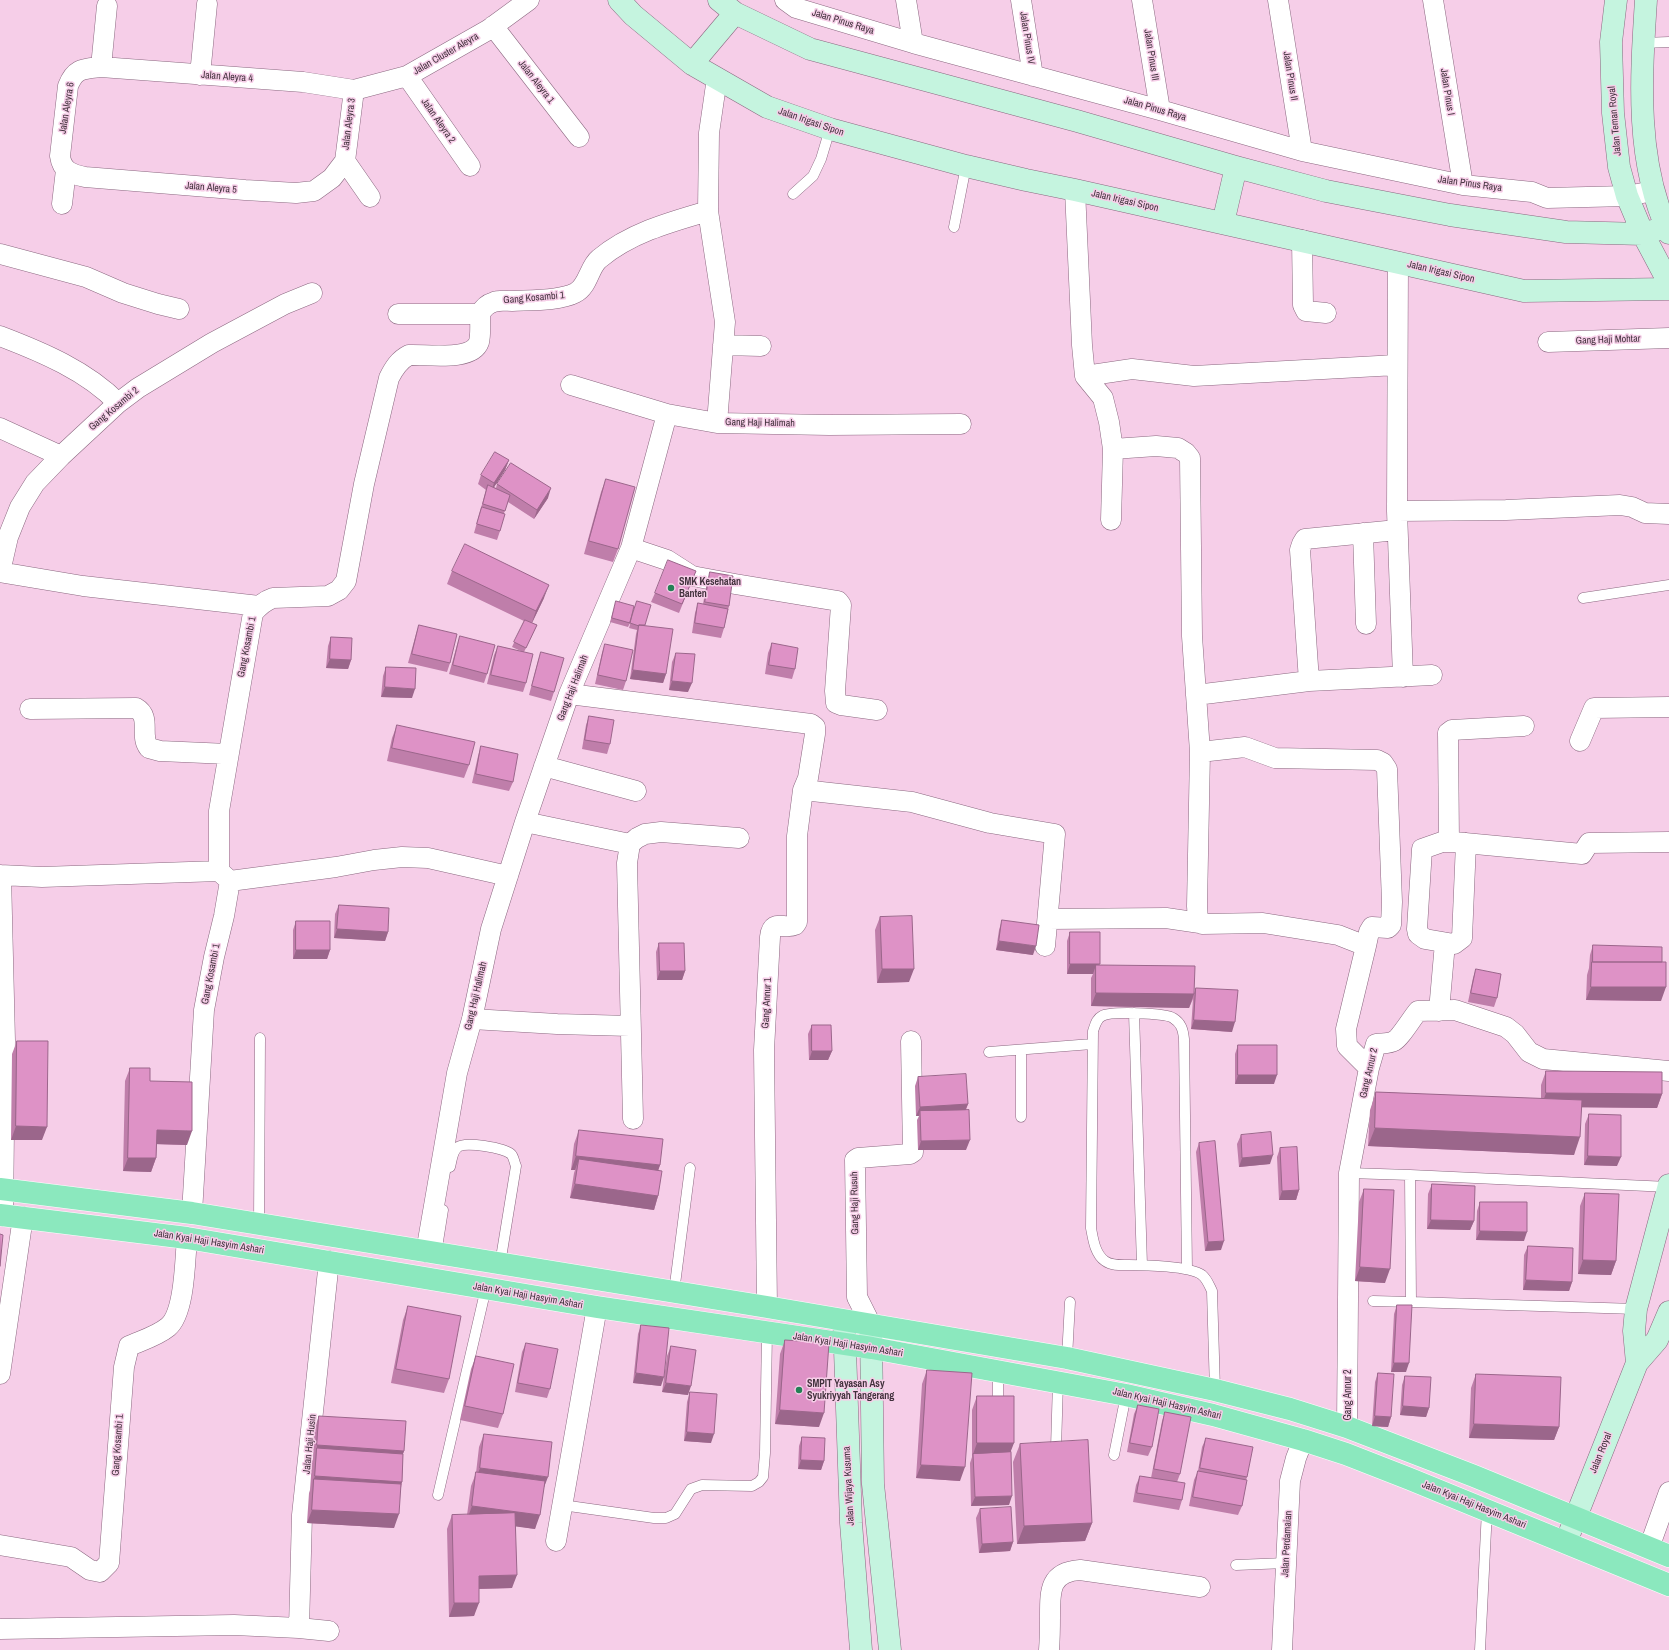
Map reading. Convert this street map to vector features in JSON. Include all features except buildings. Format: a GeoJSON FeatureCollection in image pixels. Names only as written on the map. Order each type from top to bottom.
{"type":"FeatureCollection","features":[{"type":"Feature","properties":{"kind":"main road"},"geometry":{"type":"LineString","coordinates":[[2,1189],[192,1213],[767,1307],[1067,1358],[1215,1390],[1290,1409],[1347,1427],[1576,1517],[1669,1556]]}},
{"type":"Feature","properties":{"kind":"main road","name":"Jalan Kyai Haji Hasyim Ashari"},"geometry":{"type":"LineString","coordinates":[[9,1216],[187,1238],[597,1307],[872,1348],[1126,1394],[1213,1414],[1346,1454],[1669,1585]]}},
{"type":"Feature","properties":{"kind":"street","name":"Jalan Cluster Aleyra"},"geometry":{"type":"LineString","coordinates":[[354,90],[407,76],[493,26],[529,0]]}},
{"type":"Feature","properties":{"kind":"street","name":"Jalan Irigasi Sipon"},"geometry":{"type":"LineString","coordinates":[[619,0],[633,15],[696,59],[717,78],[767,107],[830,129],[966,166],[1075,190],[1224,216],[1302,240],[1524,291],[1669,289]]}},
{"type":"Feature","properties":{"kind":"street","name":"Jalan Pinus Raya"},"geometry":{"type":"LineString","coordinates":[[785,0],[796,8],[913,43],[1160,110],[1302,151],[1463,185],[1540,195],[1625,189],[1652,184]]}},
{"type":"Feature","properties":{"kind":"street"},"geometry":{"type":"LineString","coordinates":[[906,0],[913,43]]}},
{"type":"Feature","properties":{"kind":"street","name":"Jalan Pinus IV"},"geometry":{"type":"LineString","coordinates":[[1021,0],[1033,76]]}},
{"type":"Feature","properties":{"kind":"street","name":"Jalan Pinus III"},"geometry":{"type":"LineString","coordinates":[[1142,0],[1160,110]]}},
{"type":"Feature","properties":{"kind":"street","name":"Jalan Pinus II"},"geometry":{"type":"LineString","coordinates":[[1278,0],[1302,151]]}},
{"type":"Feature","properties":{"kind":"street","name":"Jalan Pinus I"},"geometry":{"type":"LineString","coordinates":[[1433,0],[1463,185]]}},
{"type":"Feature","properties":{"kind":"street","name":"Jalan Teman Royal"},"geometry":{"type":"LineString","coordinates":[[1616,0],[1611,42],[1613,113],[1619,167],[1625,189],[1644,236],[1669,283]]}},
{"type":"Feature","properties":{"kind":"street"},"geometry":{"type":"LineString","coordinates":[[696,59],[727,11],[810,49],[1069,119],[1234,175],[1450,215],[1566,232],[1644,236],[1668,230],[1652,184],[1643,111],[1643,43],[1646,0]]}},
{"type":"Feature","properties":{"kind":"street"},"geometry":{"type":"LineString","coordinates":[[200,75],[207,4]]}},
{"type":"Feature","properties":{"kind":"street"},"geometry":{"type":"LineString","coordinates":[[101,67],[107,6]]}},
{"type":"Feature","properties":{"kind":"street","name":"Jalan Aleyra 1"},"geometry":{"type":"LineString","coordinates":[[493,26],[579,138]]}},
{"type":"Feature","properties":{"kind":"street","name":"Jalan Aleyra 4"},"geometry":{"type":"LineString","coordinates":[[101,67],[303,82],[354,90]]}},
{"type":"Feature","properties":{"kind":"street","name":"Jalan Aleyra 6"},"geometry":{"type":"LineString","coordinates":[[66,170],[61,164],[60,156],[68,86],[71,78],[76,73],[83,69],[101,67]]}},
{"type":"Feature","properties":{"kind":"street","name":"Jalan Aleyra 2"},"geometry":{"type":"LineString","coordinates":[[407,76],[470,166]]}},
{"type":"Feature","properties":{"kind":"street"},"geometry":{"type":"LineString","coordinates":[[717,78],[709,133],[708,211],[725,322],[717,423]]}},
{"type":"Feature","properties":{"kind":"street","name":"Jalan Aleyra 3"},"geometry":{"type":"LineString","coordinates":[[354,90],[345,161],[370,197]]}},
{"type":"Feature","properties":{"kind":"street","name":"Jalan Aleyra 5"},"geometry":{"type":"LineString","coordinates":[[66,170],[74,175],[85,177],[296,193],[314,191],[332,178],[345,161]]}},
{"type":"Feature","properties":{"kind":"street"},"geometry":{"type":"LineString","coordinates":[[62,204],[66,170]]}},
{"type":"Feature","properties":{"kind":"street"},"geometry":{"type":"LineString","coordinates":[[1224,216],[1234,175]]}},
{"type":"Feature","properties":{"kind":"street"},"geometry":{"type":"LineString","coordinates":[[1075,190],[1082,345],[1085,376],[1103,398],[1109,422],[1112,449],[1111,520]]}},
{"type":"Feature","properties":{"kind":"street","name":"Gang Kosambi 1"},"geometry":{"type":"LineString","coordinates":[[192,1213],[204,1010],[214,956],[224,916],[224,876],[219,811],[250,622],[253,613],[259,606],[273,598],[328,596],[339,590],[346,581],[364,484],[389,378],[396,365],[402,359],[409,355],[459,355],[471,351],[479,342],[480,314],[488,304],[495,302],[543,299],[577,293],[598,259],[629,239],[663,224],[708,211]]}},
{"type":"Feature","properties":{"kind":"street"},"geometry":{"type":"LineString","coordinates":[[1302,240],[1303,306],[1306,312],[1326,313]]}},
{"type":"Feature","properties":{"kind":"street"},"geometry":{"type":"LineString","coordinates":[[0,254],[86,277],[123,293],[179,309]]}},
{"type":"Feature","properties":{"kind":"street"},"geometry":{"type":"LineString","coordinates":[[1398,262],[1397,521],[1403,677]]}},
{"type":"Feature","properties":{"kind":"street","name":"Gang Kosambi 2"},"geometry":{"type":"LineString","coordinates":[[0,572],[8,537],[20,507],[35,483],[61,456],[118,403],[138,388],[212,344],[285,304],[312,293]]}},
{"type":"Feature","properties":{"kind":"street"},"geometry":{"type":"LineString","coordinates":[[398,314],[480,314]]}},
{"type":"Feature","properties":{"kind":"street"},"geometry":{"type":"LineString","coordinates":[[0,336],[59,362],[106,391],[118,403]]}},
{"type":"Feature","properties":{"kind":"street","name":"Gang Haji Mohtar"},"geometry":{"type":"LineString","coordinates":[[1548,342],[1669,338]]}},
{"type":"Feature","properties":{"kind":"street"},"geometry":{"type":"LineString","coordinates":[[723,345],[761,346]]}},
{"type":"Feature","properties":{"kind":"street"},"geometry":{"type":"LineString","coordinates":[[1085,376],[1132,369],[1194,376],[1397,365]]}},
{"type":"Feature","properties":{"kind":"street"},"geometry":{"type":"LineString","coordinates":[[571,385],[666,414]]}},
{"type":"Feature","properties":{"kind":"street","name":"Gang Haji Halimah"},"geometry":{"type":"LineString","coordinates":[[431,1253],[456,1073],[472,1019],[491,929],[525,822],[570,694],[631,548],[666,414],[717,423],[829,425],[961,424]]}},
{"type":"Feature","properties":{"kind":"street"},"geometry":{"type":"LineString","coordinates":[[0,428],[61,456]]}},
{"type":"Feature","properties":{"kind":"street"},"geometry":{"type":"LineString","coordinates":[[1112,449],[1156,446],[1178,448],[1186,452],[1190,458],[1192,636],[1200,752],[1197,906],[1197,918],[1200,923]]}},
{"type":"Feature","properties":{"kind":"street"},"geometry":{"type":"LineString","coordinates":[[1309,681],[1300,550],[1305,539],[1363,533],[1397,521],[1506,510],[1620,505],[1632,507],[1645,513],[1669,514]]}},
{"type":"Feature","properties":{"kind":"street"},"geometry":{"type":"LineString","coordinates":[[1363,533],[1366,624]]}},
{"type":"Feature","properties":{"kind":"street"},"geometry":{"type":"LineString","coordinates":[[631,548],[667,560],[692,576],[838,601],[841,605],[835,691],[836,703],[877,710]]}},
{"type":"Feature","properties":{"kind":"street"},"geometry":{"type":"LineString","coordinates":[[0,572],[82,586],[259,606]]}},
{"type":"Feature","properties":{"kind":"street"},"geometry":{"type":"LineString","coordinates":[[1196,695],[1309,681],[1432,675]]}},
{"type":"Feature","properties":{"kind":"street","name":"Gang Annur 1"},"geometry":{"type":"LineString","coordinates":[[570,694],[812,724],[815,727],[808,778],[803,790],[797,836],[797,922],[792,927],[778,925],[774,927],[771,930],[770,937],[764,1050],[767,1307]]}},
{"type":"Feature","properties":{"kind":"street"},"geometry":{"type":"LineString","coordinates":[[1580,741],[1594,708],[1669,707]]}},
{"type":"Feature","properties":{"kind":"street"},"geometry":{"type":"LineString","coordinates":[[30,709],[136,708],[141,711],[145,719],[145,742],[149,748],[160,751],[228,754]]}},
{"type":"Feature","properties":{"kind":"street"},"geometry":{"type":"LineString","coordinates":[[1524,726],[1452,730],[1448,733],[1458,843],[1463,934],[1459,942],[1454,944],[1425,939],[1418,934],[1417,929],[1422,849],[1442,842],[1458,843],[1582,854],[1589,843],[1669,842]]}},
{"type":"Feature","properties":{"kind":"street"},"geometry":{"type":"LineString","coordinates":[[1200,752],[1245,747],[1275,758],[1377,760],[1383,763],[1387,769],[1392,902],[1391,925],[1388,928],[1372,927],[1369,932],[1346,1029],[1347,1046],[1368,1068]]}},
{"type":"Feature","properties":{"kind":"street"},"geometry":{"type":"LineString","coordinates":[[544,766],[636,791]]}},
{"type":"Feature","properties":{"kind":"street"},"geometry":{"type":"LineString","coordinates":[[803,790],[912,802],[990,823],[1053,834],[1055,839],[1045,946]]}},
{"type":"Feature","properties":{"kind":"street"},"geometry":{"type":"LineString","coordinates":[[525,822],[630,844]]}},
{"type":"Feature","properties":{"kind":"street"},"geometry":{"type":"LineString","coordinates":[[633,1119],[627,863],[630,844],[645,834],[660,832],[740,838]]}},
{"type":"Feature","properties":{"kind":"street"},"geometry":{"type":"LineString","coordinates":[[0,1374],[9,1216],[2,1189],[5,1042],[1,875],[42,877],[224,876],[336,867],[374,860],[402,857],[428,858],[508,876]]}},
{"type":"Feature","properties":{"kind":"street"},"geometry":{"type":"LineString","coordinates":[[1048,919],[1166,918],[1200,923],[1263,923],[1338,935],[1366,946]]}},
{"type":"Feature","properties":{"kind":"street"},"geometry":{"type":"LineString","coordinates":[[1439,1011],[1445,943]]}},
{"type":"Feature","properties":{"kind":"street","name":"Gang Annur 2"},"geometry":{"type":"LineString","coordinates":[[1347,1427],[1349,1173],[1368,1068],[1376,1044],[1390,1042],[1399,1038],[1410,1020],[1418,1011],[1456,1010],[1506,1027],[1515,1034],[1529,1052],[1543,1059],[1669,1071]]}},
{"type":"Feature","properties":{"kind":"street"},"geometry":{"type":"LineString","coordinates":[[472,1019],[557,1024],[630,1026]]}},
{"type":"Feature","properties":{"kind":"street","name":"Gang Haji Rusuh"},"geometry":{"type":"LineString","coordinates":[[871,1325],[857,1297],[855,1160],[858,1158],[910,1154],[913,1152],[911,1042]]}},
{"type":"Feature","properties":{"kind":"street","name":"Jalan Royal"},"geometry":{"type":"LineString","coordinates":[[1637,1363],[1634,1330],[1636,1309],[1669,1186]]}},
{"type":"Feature","properties":{"kind":"street","name":"Gang Kosambi 1"},"geometry":{"type":"LineString","coordinates":[[0,1545],[71,1556],[90,1570],[100,1572],[109,1563],[124,1367],[130,1346],[157,1334],[170,1326],[176,1318],[182,1298],[187,1238]]}},
{"type":"Feature","properties":{"kind":"street","name":"Jalan Haji Husin"},"geometry":{"type":"LineString","coordinates":[[299,1628],[302,1515],[329,1261]]}},
{"type":"Feature","properties":{"kind":"street","name":"Gang Haji Rusuh"},"geometry":{"type":"LineString","coordinates":[[844,1321],[857,1297]]}},
{"type":"Feature","properties":{"kind":"street"},"geometry":{"type":"LineString","coordinates":[[556,1541],[597,1307]]}},
{"type":"Feature","properties":{"kind":"street","name":"Jalan Royal"},"geometry":{"type":"LineString","coordinates":[[1566,1542],[1637,1363],[1657,1340],[1669,1312]]}},
{"type":"Feature","properties":{"kind":"street","name":"Jalan Wijaya Kusuma"},"geometry":{"type":"LineString","coordinates":[[844,1321],[851,1523],[861,1650]]}},
{"type":"Feature","properties":{"kind":"street"},"geometry":{"type":"LineString","coordinates":[[871,1325],[873,1484],[890,1650]]}},
{"type":"Feature","properties":{"kind":"street","name":"Jalan Perdamaian"},"geometry":{"type":"LineString","coordinates":[[1282,1650],[1290,1481],[1296,1458],[1303,1440]]}},
{"type":"Feature","properties":{"kind":"street"},"geometry":{"type":"LineString","coordinates":[[1649,1548],[1669,1492]]}},
{"type":"Feature","properties":{"kind":"street"},"geometry":{"type":"LineString","coordinates":[[851,1523],[876,1518]]}},
{"type":"Feature","properties":{"kind":"street"},"geometry":{"type":"LineString","coordinates":[[1049,1650],[1050,1592],[1053,1583],[1058,1577],[1069,1571],[1080,1570],[1200,1587]]}},
{"type":"Feature","properties":{"kind":"street"},"geometry":{"type":"LineString","coordinates":[[0,1630],[234,1625],[329,1631]]}},
{"type":"Feature","properties":{"kind":"lane"},"geometry":{"type":"LineString","coordinates":[[1643,43],[1669,42]]}},
{"type":"Feature","properties":{"kind":"lane"},"geometry":{"type":"LineString","coordinates":[[793,194],[813,176],[821,159],[830,129]]}},
{"type":"Feature","properties":{"kind":"lane"},"geometry":{"type":"LineString","coordinates":[[954,227],[966,166]]}},
{"type":"Feature","properties":{"kind":"lane"},"geometry":{"type":"LineString","coordinates":[[1583,598],[1669,585]]}},
{"type":"Feature","properties":{"kind":"lane"},"geometry":{"type":"LineString","coordinates":[[1187,1269],[1184,1039],[1182,1027],[1171,1016],[1134,1013],[1112,1013],[1103,1015],[1098,1019],[1093,1031],[1092,1044],[1092,1233],[1098,1253],[1105,1261],[1113,1265],[1142,1265],[1187,1269],[1202,1275],[1208,1281],[1212,1291],[1215,1390]]}},
{"type":"Feature","properties":{"kind":"lane"},"geometry":{"type":"LineString","coordinates":[[1134,1013],[1142,1265]]}},
{"type":"Feature","properties":{"kind":"lane"},"geometry":{"type":"LineString","coordinates":[[259,1224],[260,1038]]}},
{"type":"Feature","properties":{"kind":"lane"},"geometry":{"type":"LineString","coordinates":[[989,1052],[1021,1051],[1092,1044]]}},
{"type":"Feature","properties":{"kind":"lane"},"geometry":{"type":"LineString","coordinates":[[1021,1051],[1022,1117]]}},
{"type":"Feature","properties":{"kind":"lane"},"geometry":{"type":"LineString","coordinates":[[431,1253],[452,1155],[457,1147],[465,1144],[481,1146],[504,1150],[512,1155],[516,1166],[500,1264]]}},
{"type":"Feature","properties":{"kind":"lane"},"geometry":{"type":"LineString","coordinates":[[674,1292],[690,1168]]}},
{"type":"Feature","properties":{"kind":"lane"},"geometry":{"type":"LineString","coordinates":[[1349,1173],[1669,1186]]}},
{"type":"Feature","properties":{"kind":"lane"},"geometry":{"type":"LineString","coordinates":[[1410,1175],[1411,1302]]}},
{"type":"Feature","properties":{"kind":"lane"},"geometry":{"type":"LineString","coordinates":[[438,1495],[486,1288]]}},
{"type":"Feature","properties":{"kind":"lane"},"geometry":{"type":"LineString","coordinates":[[1373,1301],[1636,1309]]}},
{"type":"Feature","properties":{"kind":"lane"},"geometry":{"type":"LineString","coordinates":[[1067,1358],[1070,1302]]}},
{"type":"Feature","properties":{"kind":"lane"},"geometry":{"type":"LineString","coordinates":[[562,1504],[654,1518],[666,1518],[675,1514],[691,1489],[702,1485],[752,1486],[758,1482],[763,1477],[765,1453],[767,1332]]}},
{"type":"Feature","properties":{"kind":"lane"},"geometry":{"type":"LineString","coordinates":[[998,1371],[998,1405]]}},
{"type":"Feature","properties":{"kind":"lane"},"geometry":{"type":"LineString","coordinates":[[1056,1448],[1058,1382]]}},
{"type":"Feature","properties":{"kind":"lane"},"geometry":{"type":"LineString","coordinates":[[1114,1455],[1126,1394]]}},
{"type":"Feature","properties":{"kind":"lane"},"geometry":{"type":"LineString","coordinates":[[1480,1650],[1487,1510]]}},
{"type":"Feature","properties":{"kind":"lane"},"geometry":{"type":"LineString","coordinates":[[1236,1565],[1286,1562]]}},
{"type":"Feature","properties":{"kind":"place","name":"SMK Kesehatan Banten"},"geometry":{"type":"Point","coordinates":[671,588]}},
{"type":"Feature","properties":{"kind":"place","name":"SMPIT Yayasan Asy Syukriyyah Tangerang"},"geometry":{"type":"Point","coordinates":[799,1390]}}]}
